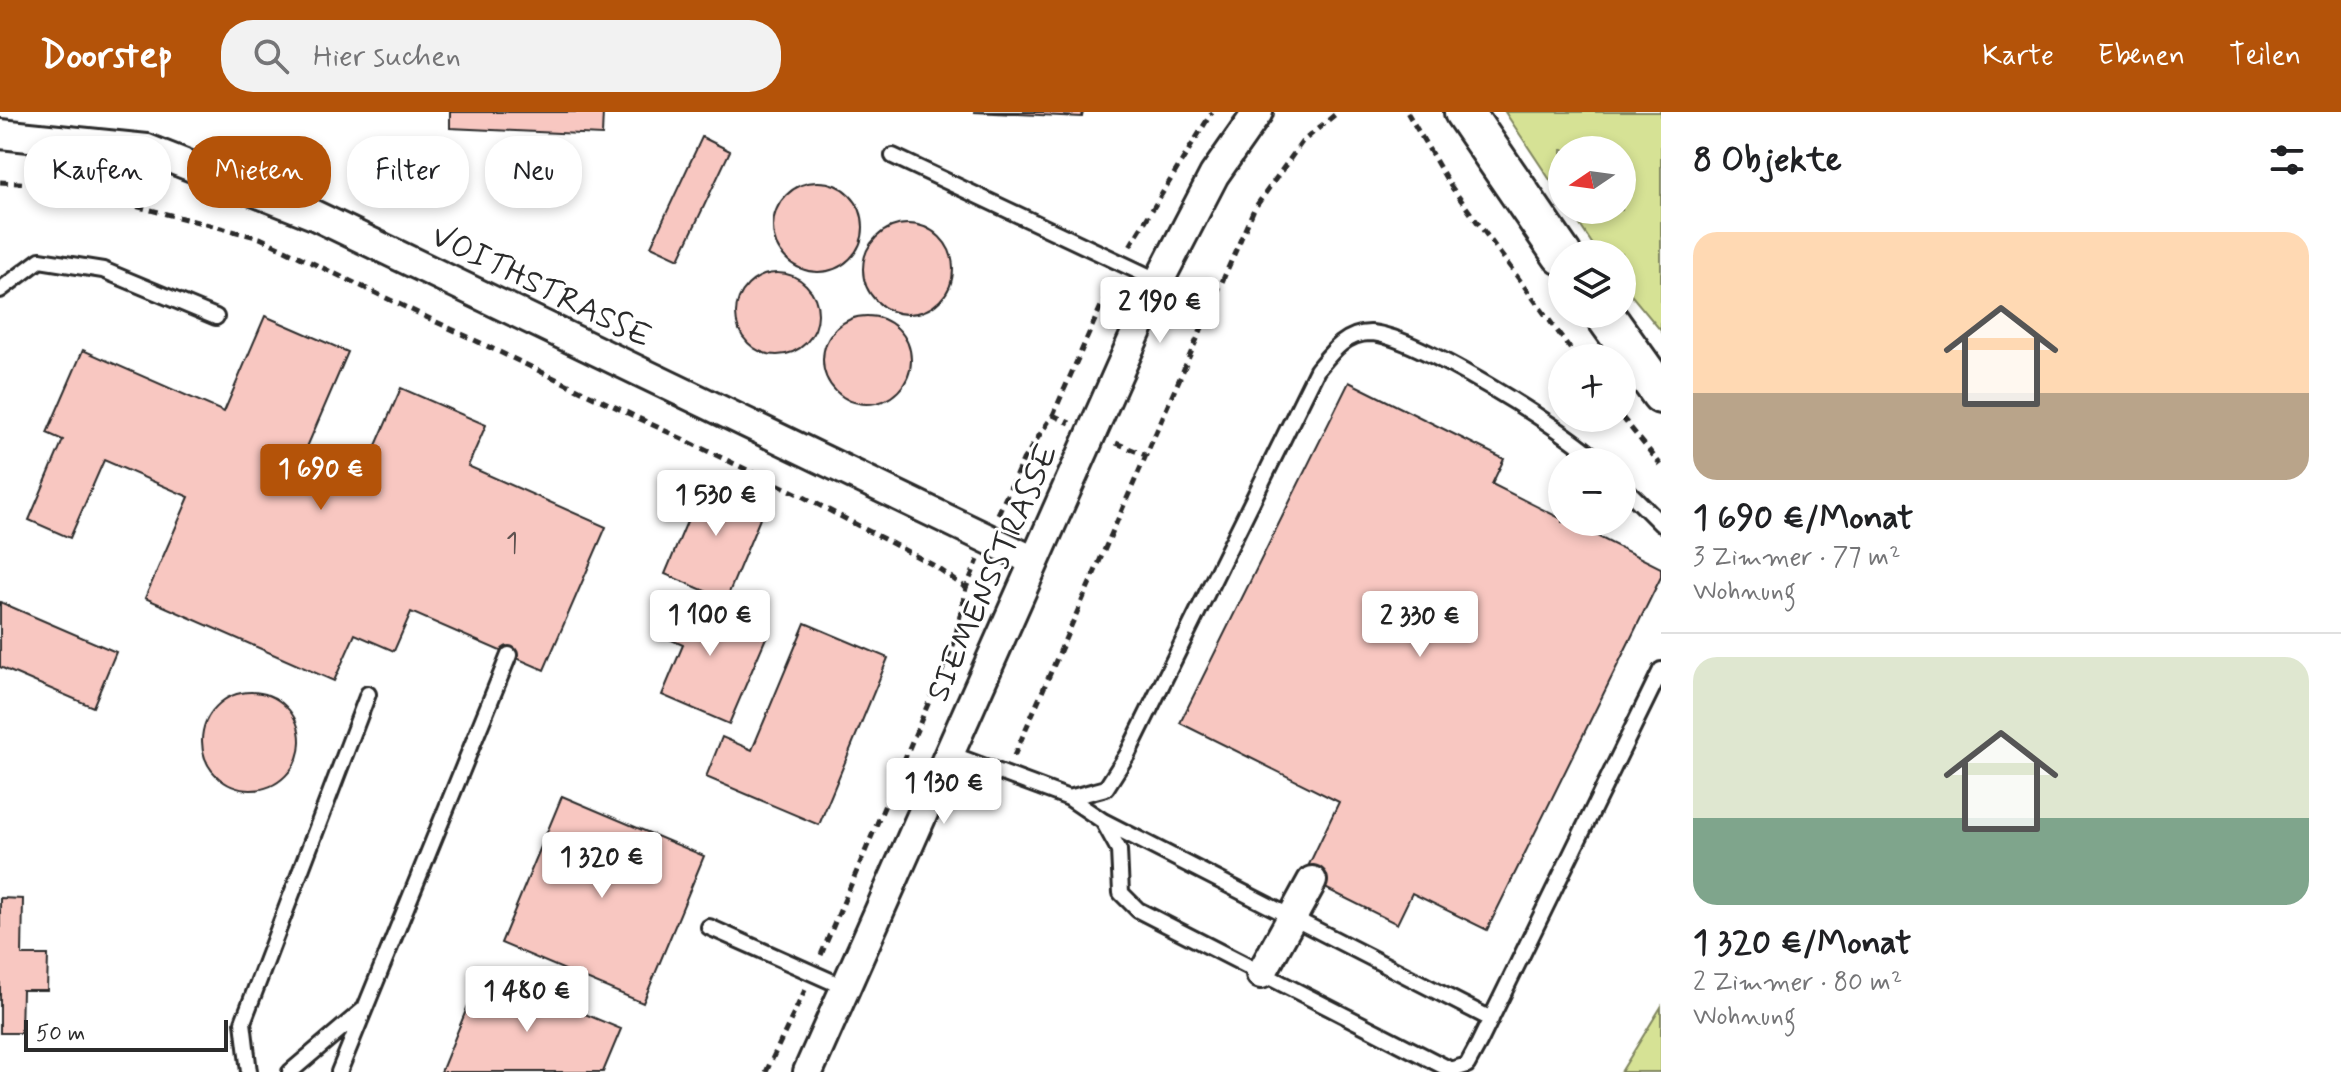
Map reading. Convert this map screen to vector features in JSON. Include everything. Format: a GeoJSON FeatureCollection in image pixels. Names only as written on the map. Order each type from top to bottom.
{"type":"FeatureCollection","features":[{"type":"Feature","properties":{"kind":"street","name":"SIEMENSSTRASSE"},"geometry":{"type":"LineString","coordinates":[[808,1072],[1159,281],[1214,175],[1258,112]]}},
{"type":"Feature","properties":{"kind":"street"},"geometry":{"type":"LineString","coordinates":[[1464,112],[1552,240]]}},
{"type":"Feature","properties":{"kind":"street","name":"VOITHSTRASSE"},"geometry":{"type":"LineString","coordinates":[[0,134],[147,149],[314,215],[1034,561]]}},
{"type":"Feature","properties":{"kind":"street"},"geometry":{"type":"LineString","coordinates":[[1614,328],[1661,394]]}},
{"type":"Feature","properties":{"kind":"street"},"geometry":{"type":"LineString","coordinates":[[1261,974],[1312,881]]}},
{"type":"Feature","properties":{"kind":"lane"},"geometry":{"type":"LineString","coordinates":[[893,156],[1159,281]]}},
{"type":"Feature","properties":{"kind":"lane"},"geometry":{"type":"LineString","coordinates":[[0,290],[40,260],[103,270],[216,317]]}},
{"type":"Feature","properties":{"kind":"lane"},"geometry":{"type":"LineString","coordinates":[[1069,798],[1106,788],[1127,755],[1317,370],[1342,340],[1370,333],[1408,345],[1492,388],[1585,448]]}},
{"type":"Feature","properties":{"kind":"lane"},"geometry":{"type":"LineString","coordinates":[[1636,499],[1661,524]]}},
{"type":"Feature","properties":{"kind":"lane"},"geometry":{"type":"LineString","coordinates":[[339,1072],[509,655]]}},
{"type":"Feature","properties":{"kind":"lane"},"geometry":{"type":"LineString","coordinates":[[1103,821],[1119,850],[1121,893],[1138,910],[1451,1070],[1467,1065],[1661,670]]}},
{"type":"Feature","properties":{"kind":"lane"},"geometry":{"type":"LineString","coordinates":[[249,1072],[243,1022],[368,694]]}},
{"type":"Feature","properties":{"kind":"lane"},"geometry":{"type":"LineString","coordinates":[[948,753],[1069,798],[1103,821],[1491,1019]]}},
{"type":"Feature","properties":{"kind":"lane"},"geometry":{"type":"LineString","coordinates":[[709,927],[844,987]]}},
{"type":"Feature","properties":{"kind":"lane"},"geometry":{"type":"LineString","coordinates":[[290,1072],[365,1009]]}},
{"type":"Feature","properties":{"kind":"path"},"geometry":{"type":"LineString","coordinates":[[766,1072],[813,973],[954,643],[966,588],[1023,460],[1053,415],[1120,263],[1212,112]]}},
{"type":"Feature","properties":{"kind":"path"},"geometry":{"type":"LineString","coordinates":[[1006,774],[1254,209],[1302,142],[1338,112]]}},
{"type":"Feature","properties":{"kind":"path"},"geometry":{"type":"LineString","coordinates":[[1407,112],[1450,185],[1567,344]]}},
{"type":"Feature","properties":{"kind":"path"},"geometry":{"type":"LineString","coordinates":[[0,182],[53,185],[260,238],[798,494],[935,566],[966,588]]}},
{"type":"Feature","properties":{"kind":"path"},"geometry":{"type":"LineString","coordinates":[[1634,432],[1661,465]]}},
{"type":"Feature","properties":{"kind":"green space"},"geometry":{"type":"Polygon","coordinates":[[[1505,112],[1661,112],[1661,331],[1636,301],[1636,240],[1590,240],[1579,224],[1636,224],[1636,136],[1548,136],[1548,177],[1505,112]]]}},
{"type":"Feature","properties":{"kind":"green space"},"geometry":{"type":"Polygon","coordinates":[[[1661,1007],[1661,1072],[1621,1072],[1661,1007]]]}},
{"type":"Feature","properties":{"kind":"building"},"geometry":{"type":"Polygon","coordinates":[[[450,112],[603,112],[602,135],[450,128],[450,112]]]}},
{"type":"Feature","properties":{"kind":"building"},"geometry":{"type":"Polygon","coordinates":[[[973,112],[1083,112],[1082,117],[973,112]]]}},
{"type":"Feature","properties":{"kind":"building"},"geometry":{"type":"Polygon","coordinates":[[[702,137],[730,151],[679,259],[651,246],[702,137]]]}},
{"type":"Feature","properties":{"kind":"building"},"geometry":{"type":"Polygon","coordinates":[[[818,182],[835,185],[850,195],[860,210],[863,227],[860,244],[850,259],[835,269],[818,272],[801,269],[786,259],[776,244],[773,227],[776,210],[786,195],[801,185],[818,182]]]}},
{"type":"Feature","properties":{"kind":"building"},"geometry":{"type":"Polygon","coordinates":[[[899,224],[917,224],[933,231],[946,244],[953,260],[953,278],[946,294],[933,307],[917,314],[899,314],[883,307],[870,294],[863,278],[863,260],[870,244],[883,231],[899,224]]]}},
{"type":"Feature","properties":{"kind":"building"},"geometry":{"type":"Polygon","coordinates":[[[777,273],[793,276],[806,285],[815,298],[818,314],[815,330],[806,343],[793,352],[777,355],[761,352],[748,343],[739,330],[736,314],[739,298],[748,285],[761,276],[777,273]]]}},
{"type":"Feature","properties":{"kind":"building"},"geometry":{"type":"Polygon","coordinates":[[[265,316],[348,352],[307,447],[364,473],[401,388],[486,425],[468,466],[606,527],[544,670],[411,612],[394,651],[355,634],[334,681],[145,598],[189,497],[104,460],[70,538],[29,520],[63,440],[47,433],[83,350],[224,412],[265,316]]]}},
{"type":"Feature","properties":{"kind":"building"},"geometry":{"type":"Polygon","coordinates":[[[867,316],[884,319],[898,329],[908,343],[911,360],[908,377],[898,391],[884,401],[867,404],[850,401],[836,391],[826,377],[823,360],[826,343],[836,329],[850,319],[867,316]]]}},
{"type":"Feature","properties":{"kind":"building"},"geometry":{"type":"Polygon","coordinates":[[[1349,382],[1504,459],[1492,484],[1548,512],[1548,536],[1597,536],[1661,568],[1661,577],[1487,930],[1412,893],[1397,924],[1303,877],[1339,802],[1180,723],[1349,382]]]}},
{"type":"Feature","properties":{"kind":"building"},"geometry":{"type":"Polygon","coordinates":[[[706,476],[767,502],[726,600],[665,574],[706,476]]]}},
{"type":"Feature","properties":{"kind":"building"},"geometry":{"type":"Polygon","coordinates":[[[678,595],[768,633],[729,724],[662,695],[683,645],[660,635],[678,595]]]}},
{"type":"Feature","properties":{"kind":"building"},"geometry":{"type":"Polygon","coordinates":[[[0,602],[116,652],[93,707],[0,667],[0,602]]]}},
{"type":"Feature","properties":{"kind":"building"},"geometry":{"type":"Polygon","coordinates":[[[805,623],[888,658],[819,825],[706,777],[722,737],[752,750],[805,623]]]}},
{"type":"Feature","properties":{"kind":"building"},"geometry":{"type":"Polygon","coordinates":[[[241,692],[261,692],[286,706],[297,722],[300,741],[297,760],[286,776],[261,790],[241,790],[224,782],[210,768],[202,751],[202,731],[210,714],[224,700],[241,692]]]}},
{"type":"Feature","properties":{"kind":"building"},"geometry":{"type":"Polygon","coordinates":[[[562,796],[704,856],[643,1003],[501,943],[562,796]]]}},
{"type":"Feature","properties":{"kind":"building"},"geometry":{"type":"Polygon","coordinates":[[[0,898],[23,899],[22,955],[48,955],[47,990],[22,990],[21,1033],[0,1033],[0,898]]]}},
{"type":"Feature","properties":{"kind":"building"},"geometry":{"type":"Polygon","coordinates":[[[482,971],[621,1029],[603,1072],[441,1072],[482,971]]]}}]}
